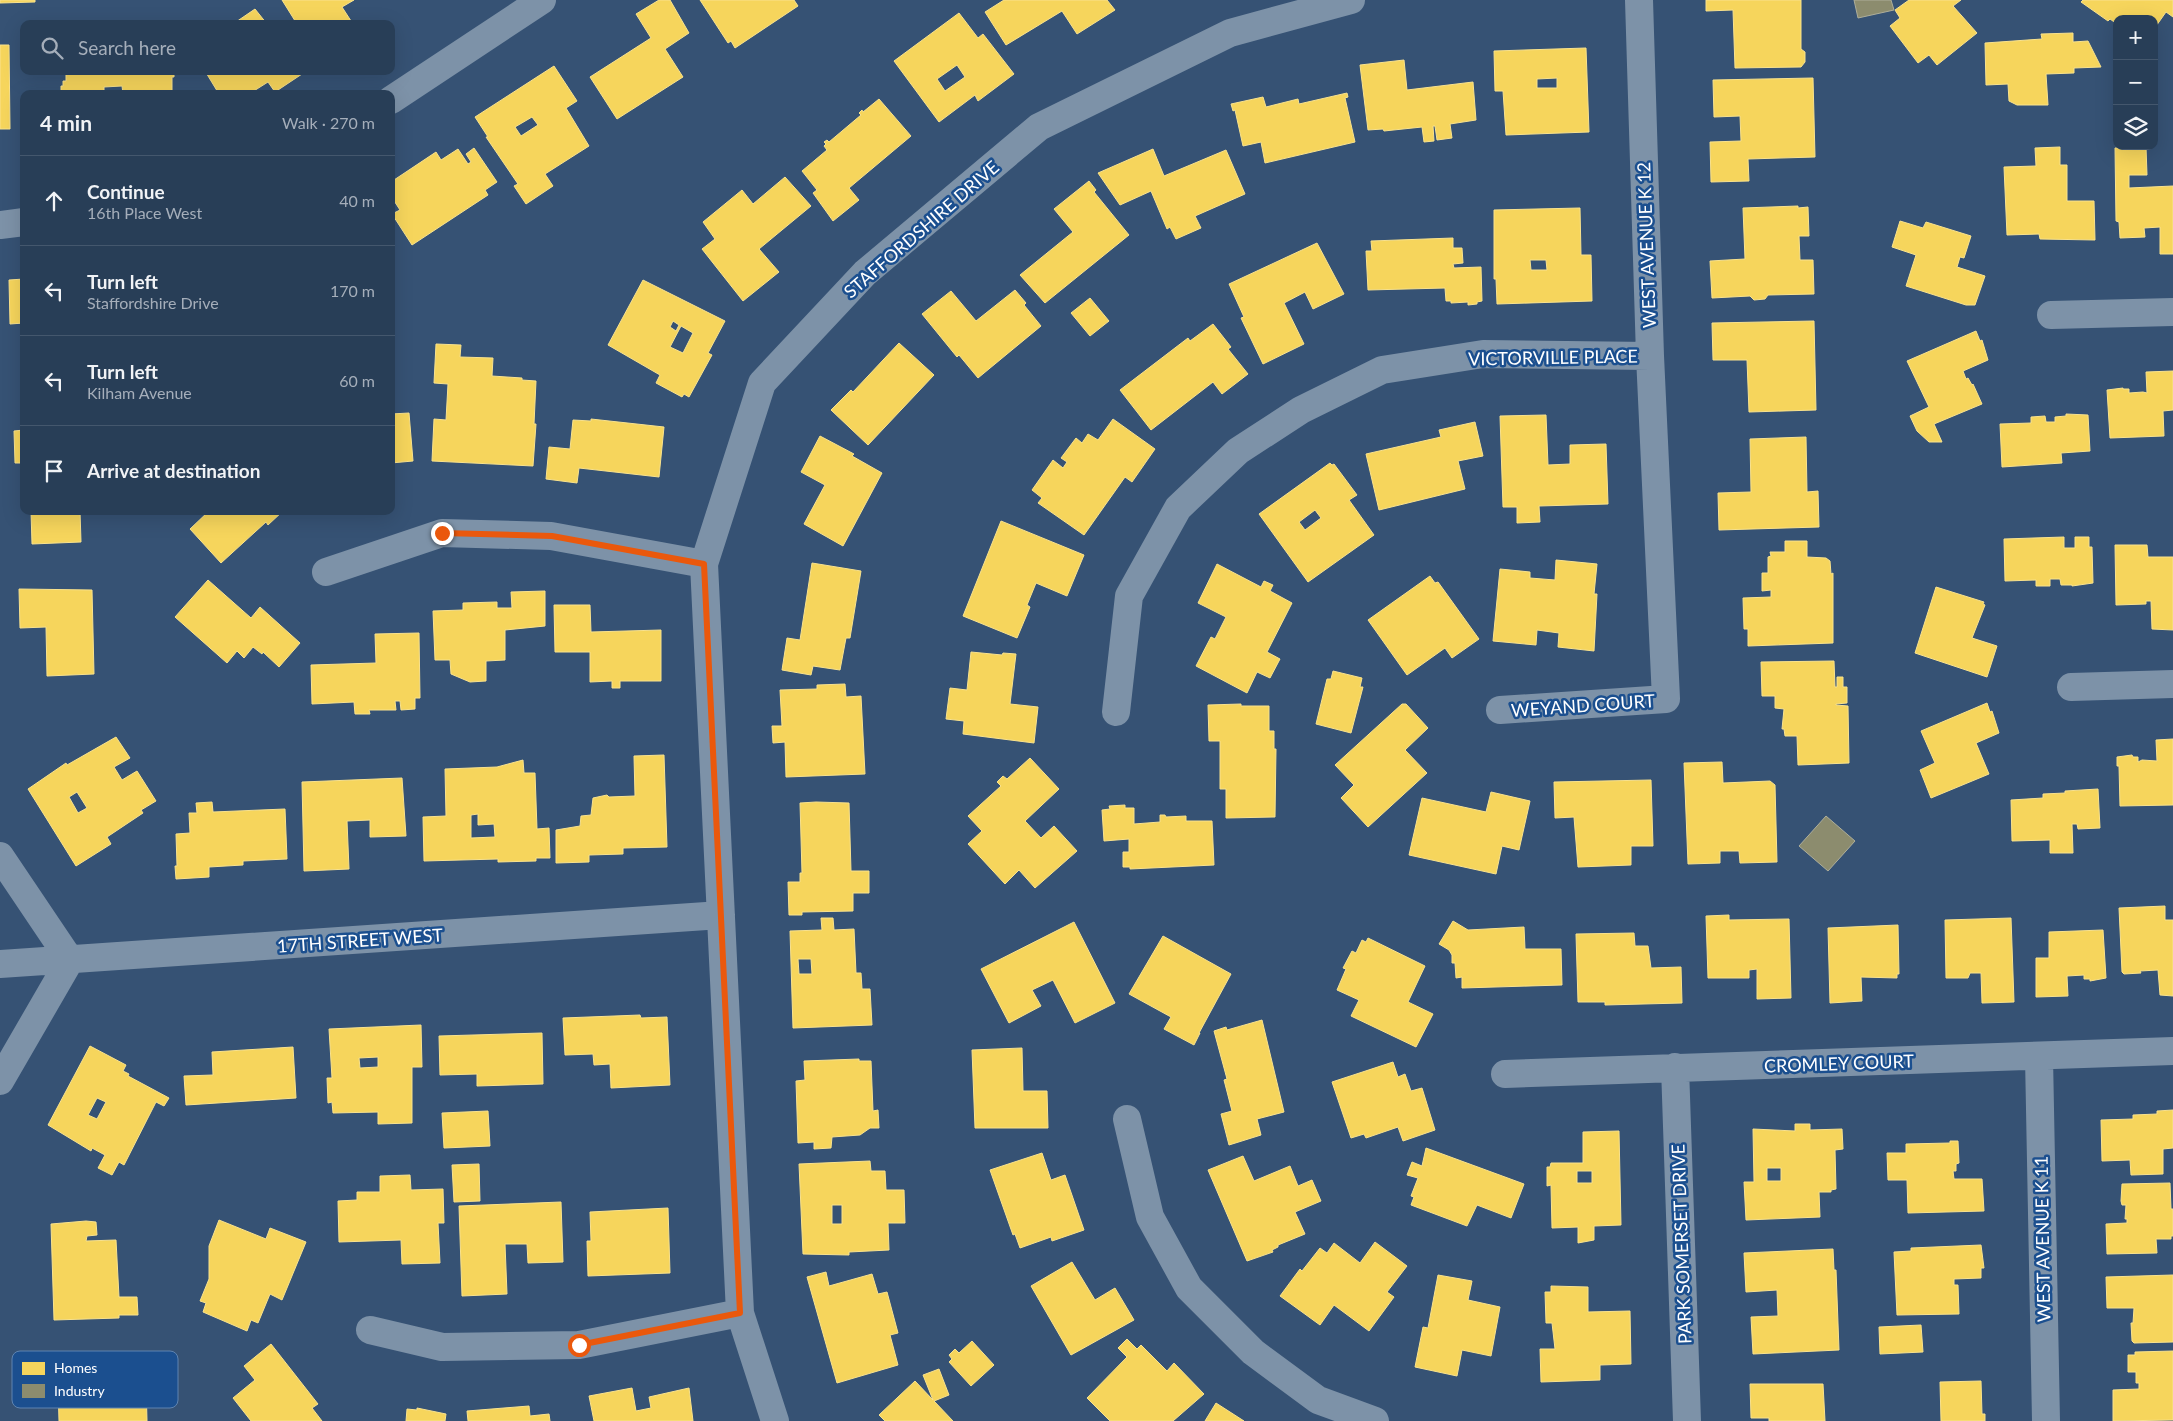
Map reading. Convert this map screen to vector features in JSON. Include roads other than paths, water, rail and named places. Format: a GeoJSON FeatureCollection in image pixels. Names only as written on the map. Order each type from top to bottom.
{"type":"FeatureCollection","features":[{"type":"Feature","properties":{"kind":"street"},"geometry":{"type":"LineString","coordinates":[[395,97],[542,0]]}},
{"type":"Feature","properties":{"kind":"street","name":"STAFFORDSHIRE DRIVE"},"geometry":{"type":"LineString","coordinates":[[775,1421],[740,1313],[704,564],[762,383],[865,273],[1039,127],[1230,33],[1351,0]]}},
{"type":"Feature","properties":{"kind":"street","name":"WEST AVENUE K 12"},"geometry":{"type":"LineString","coordinates":[[1639,0],[1650,356],[1666,699]]}},
{"type":"Feature","properties":{"kind":"street"},"geometry":{"type":"LineString","coordinates":[[0,224],[20,222]]}},
{"type":"Feature","properties":{"kind":"street"},"geometry":{"type":"LineString","coordinates":[[2051,315],[2173,312]]}},
{"type":"Feature","properties":{"kind":"street","name":"VICTORVILLE PLACE"},"geometry":{"type":"LineString","coordinates":[[1116,712],[1129,596],[1178,508],[1238,451],[1301,410],[1382,370],[1483,354],[1650,356]]}},
{"type":"Feature","properties":{"kind":"street"},"geometry":{"type":"LineString","coordinates":[[326,572],[442,533],[552,536],[704,564]]}},
{"type":"Feature","properties":{"kind":"street"},"geometry":{"type":"LineString","coordinates":[[2071,688],[2173,684]]}},
{"type":"Feature","properties":{"kind":"street","name":"WEYAND COURT"},"geometry":{"type":"LineString","coordinates":[[1500,710],[1666,699]]}},
{"type":"Feature","properties":{"kind":"street"},"geometry":{"type":"LineString","coordinates":[[0,856],[70,960],[0,1081]]}},
{"type":"Feature","properties":{"kind":"street","name":"17TH STREET WEST"},"geometry":{"type":"LineString","coordinates":[[0,964],[721,915]]}},
{"type":"Feature","properties":{"kind":"street","name":"CROMLEY COURT"},"geometry":{"type":"LineString","coordinates":[[1506,1074],[2173,1051]]}},
{"type":"Feature","properties":{"kind":"street","name":"WEST AVENUE K 11"},"geometry":{"type":"LineString","coordinates":[[2038,1057],[2046,1421]]}},
{"type":"Feature","properties":{"kind":"street","name":"PARK SOMERSET DRIVE"},"geometry":{"type":"LineString","coordinates":[[1674,1067],[1687,1421]]}},
{"type":"Feature","properties":{"kind":"street"},"geometry":{"type":"LineString","coordinates":[[1127,1119],[1150,1218],[1189,1288],[1253,1352],[1318,1400],[1375,1421]]}},
{"type":"Feature","properties":{"kind":"street"},"geometry":{"type":"LineString","coordinates":[[370,1330],[442,1347],[579,1345],[740,1313]]}}]}
